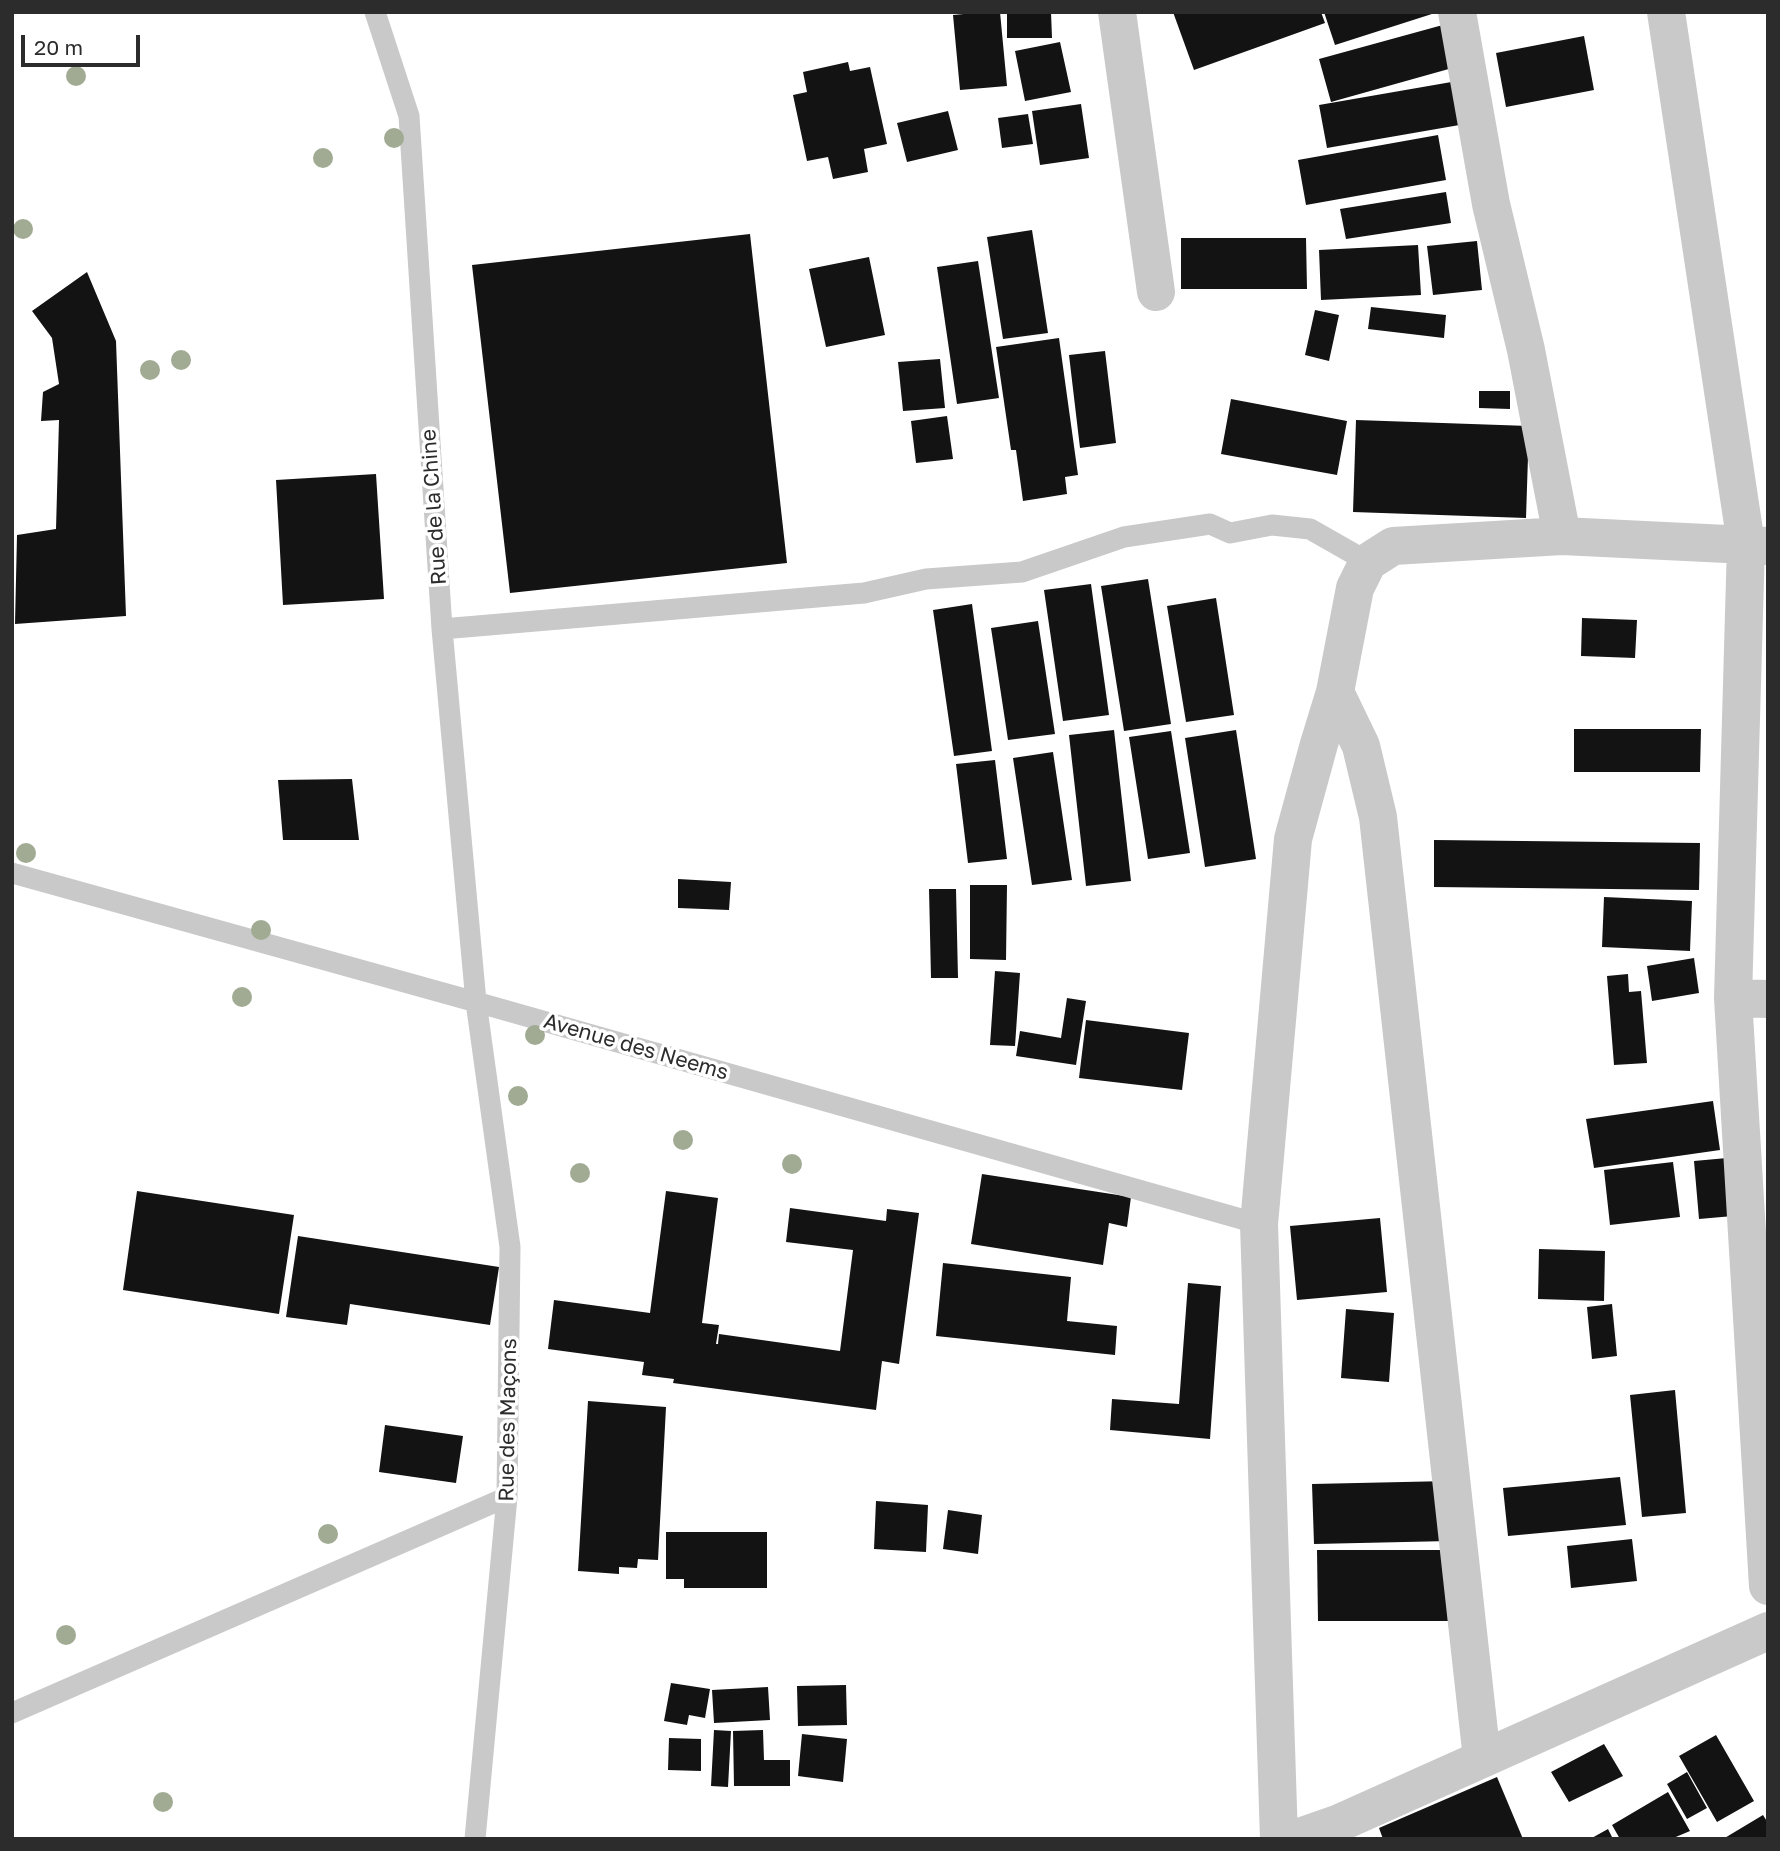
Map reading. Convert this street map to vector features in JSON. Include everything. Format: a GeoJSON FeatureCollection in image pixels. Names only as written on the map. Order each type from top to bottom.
{"type":"FeatureCollection","features":[{"type":"Feature","properties":{"kind":"street"},"geometry":{"type":"LineString","coordinates":[[1117,12],[1156,292]]}},
{"type":"Feature","properties":{"kind":"street"},"geometry":{"type":"LineString","coordinates":[[1457,12],[1491,204],[1526,350],[1562,536]]}},
{"type":"Feature","properties":{"kind":"street"},"geometry":{"type":"LineString","coordinates":[[1666,12],[1757,545],[1750,999],[1768,1586]]}},
{"type":"Feature","properties":{"kind":"street"},"geometry":{"type":"LineString","coordinates":[[1279,1839],[1259,1224],[1293,839],[1335,692],[1355,588],[1368,562],[1393,546],[1562,536],[1757,545]]}},
{"type":"Feature","properties":{"kind":"street"},"geometry":{"type":"LineString","coordinates":[[1335,692],[1361,746],[1378,817],[1482,1759]]}},
{"type":"Feature","properties":{"kind":"street"},"geometry":{"type":"LineString","coordinates":[[1294,1839],[1341,1831],[1482,1759],[1768,1631]]}},
{"type":"Feature","properties":{"kind":"lane","name":"Rue de la Chine"},"geometry":{"type":"LineString","coordinates":[[375,14],[409,116],[442,629],[476,1002]]}},
{"type":"Feature","properties":{"kind":"lane"},"geometry":{"type":"LineString","coordinates":[[442,629],[863,593],[926,579],[1022,572],[1124,537],[1210,524],[1230,533],[1272,525],[1310,529],[1368,562]]}},
{"type":"Feature","properties":{"kind":"lane","name":"Avenue des Neems"},"geometry":{"type":"LineString","coordinates":[[12,873],[1259,1224]]}},
{"type":"Feature","properties":{"kind":"lane","name":"Rue des Maçons"},"geometry":{"type":"LineString","coordinates":[[475,1839],[507,1497],[510,1247],[476,1002]]}},
{"type":"Feature","properties":{"kind":"lane"},"geometry":{"type":"LineString","coordinates":[[12,1713],[507,1497]]}},
{"type":"Feature","properties":{"kind":"building"},"geometry":{"type":"Polygon","coordinates":[[[1000,12],[1007,86],[960,90],[953,15],[1000,12]]]}},
{"type":"Feature","properties":{"kind":"building"},"geometry":{"type":"Polygon","coordinates":[[[1007,12],[1051,12],[1052,38],[1007,38],[1007,12]]]}},
{"type":"Feature","properties":{"kind":"building"},"geometry":{"type":"Polygon","coordinates":[[[1173,12],[1321,12],[1325,23],[1194,70],[1173,12]]]}},
{"type":"Feature","properties":{"kind":"building"},"geometry":{"type":"Polygon","coordinates":[[[1324,12],[1435,12],[1435,13],[1335,45],[1324,12]]]}},
{"type":"Feature","properties":{"kind":"building"},"geometry":{"type":"Polygon","coordinates":[[[1450,23],[1463,65],[1331,102],[1319,59],[1450,23]]]}},
{"type":"Feature","properties":{"kind":"building"},"geometry":{"type":"Polygon","coordinates":[[[1584,36],[1594,90],[1506,107],[1496,53],[1584,36]]]}},
{"type":"Feature","properties":{"kind":"building"},"geometry":{"type":"Polygon","coordinates":[[[1060,42],[1071,92],[1025,101],[1015,51],[1060,42]]]}},
{"type":"Feature","properties":{"kind":"building"},"geometry":{"type":"Polygon","coordinates":[[[848,62],[850,71],[870,67],[887,144],[864,149],[868,172],[833,179],[828,157],[807,161],[793,95],[807,92],[803,72],[848,62]]]}},
{"type":"Feature","properties":{"kind":"building"},"geometry":{"type":"Polygon","coordinates":[[[1463,80],[1471,123],[1327,148],[1319,105],[1463,80]]]}},
{"type":"Feature","properties":{"kind":"building"},"geometry":{"type":"Polygon","coordinates":[[[1081,104],[1089,158],[1040,165],[1032,111],[1081,104]]]}},
{"type":"Feature","properties":{"kind":"building"},"geometry":{"type":"Polygon","coordinates":[[[948,111],[958,150],[907,162],[897,123],[948,111]]]}},
{"type":"Feature","properties":{"kind":"building"},"geometry":{"type":"Polygon","coordinates":[[[1028,114],[1033,144],[1002,148],[998,118],[1028,114]]]}},
{"type":"Feature","properties":{"kind":"building"},"geometry":{"type":"Polygon","coordinates":[[[1438,135],[1446,180],[1306,205],[1298,160],[1438,135]]]}},
{"type":"Feature","properties":{"kind":"building"},"geometry":{"type":"Polygon","coordinates":[[[1446,192],[1451,223],[1346,239],[1340,209],[1446,192]]]}},
{"type":"Feature","properties":{"kind":"building"},"geometry":{"type":"Polygon","coordinates":[[[1032,230],[1048,333],[1003,339],[987,237],[1032,230]]]}},
{"type":"Feature","properties":{"kind":"building"},"geometry":{"type":"Polygon","coordinates":[[[750,234],[787,563],[510,593],[472,265],[750,234]]]}},
{"type":"Feature","properties":{"kind":"building"},"geometry":{"type":"Polygon","coordinates":[[[1181,238],[1306,238],[1307,289],[1181,289],[1181,238]]]}},
{"type":"Feature","properties":{"kind":"building"},"geometry":{"type":"Polygon","coordinates":[[[1477,241],[1482,290],[1433,295],[1427,246],[1477,241]]]}},
{"type":"Feature","properties":{"kind":"building"},"geometry":{"type":"Polygon","coordinates":[[[1418,245],[1421,295],[1321,300],[1319,250],[1418,245]]]}},
{"type":"Feature","properties":{"kind":"building"},"geometry":{"type":"Polygon","coordinates":[[[869,257],[885,335],[826,347],[809,269],[869,257]]]}},
{"type":"Feature","properties":{"kind":"building"},"geometry":{"type":"Polygon","coordinates":[[[978,261],[999,398],[957,404],[937,267],[978,261]]]}},
{"type":"Feature","properties":{"kind":"building"},"geometry":{"type":"Polygon","coordinates":[[[87,272],[116,341],[126,616],[15,624],[17,535],[56,529],[59,420],[41,421],[43,392],[59,384],[52,338],[32,311],[87,272]]]}},
{"type":"Feature","properties":{"kind":"building"},"geometry":{"type":"Polygon","coordinates":[[[1371,307],[1446,315],[1444,338],[1368,329],[1371,307]]]}},
{"type":"Feature","properties":{"kind":"building"},"geometry":{"type":"Polygon","coordinates":[[[1315,310],[1339,315],[1329,361],[1305,355],[1315,310]]]}},
{"type":"Feature","properties":{"kind":"building"},"geometry":{"type":"Polygon","coordinates":[[[1059,338],[1078,475],[1065,477],[1067,494],[1023,501],[1016,450],[1011,450],[996,347],[1059,338]]]}},
{"type":"Feature","properties":{"kind":"building"},"geometry":{"type":"Polygon","coordinates":[[[1105,351],[1116,443],[1080,448],[1069,355],[1105,351]]]}},
{"type":"Feature","properties":{"kind":"building"},"geometry":{"type":"Polygon","coordinates":[[[940,359],[945,408],[903,411],[898,362],[940,359]]]}},
{"type":"Feature","properties":{"kind":"building"},"geometry":{"type":"Polygon","coordinates":[[[1479,391],[1510,391],[1510,409],[1479,408],[1479,391]]]}},
{"type":"Feature","properties":{"kind":"building"},"geometry":{"type":"Polygon","coordinates":[[[1231,399],[1347,421],[1337,475],[1221,454],[1231,399]]]}},
{"type":"Feature","properties":{"kind":"building"},"geometry":{"type":"Polygon","coordinates":[[[947,416],[953,459],[916,463],[911,421],[947,416]]]}},
{"type":"Feature","properties":{"kind":"building"},"geometry":{"type":"Polygon","coordinates":[[[1356,420],[1529,426],[1526,518],[1353,512],[1356,420]]]}},
{"type":"Feature","properties":{"kind":"building"},"geometry":{"type":"Polygon","coordinates":[[[376,474],[384,599],[283,605],[276,480],[376,474]]]}},
{"type":"Feature","properties":{"kind":"building"},"geometry":{"type":"Polygon","coordinates":[[[1148,579],[1171,724],[1124,731],[1101,586],[1148,579]]]}},
{"type":"Feature","properties":{"kind":"building"},"geometry":{"type":"Polygon","coordinates":[[[1091,584],[1109,715],[1063,721],[1044,590],[1091,584]]]}},
{"type":"Feature","properties":{"kind":"building"},"geometry":{"type":"Polygon","coordinates":[[[1216,598],[1234,715],[1186,722],[1167,606],[1216,598]]]}},
{"type":"Feature","properties":{"kind":"building"},"geometry":{"type":"Polygon","coordinates":[[[972,604],[992,751],[954,756],[933,610],[972,604]]]}},
{"type":"Feature","properties":{"kind":"building"},"geometry":{"type":"Polygon","coordinates":[[[1582,618],[1637,620],[1635,658],[1581,656],[1582,618]]]}},
{"type":"Feature","properties":{"kind":"building"},"geometry":{"type":"Polygon","coordinates":[[[1038,621],[1055,734],[1008,740],[991,628],[1038,621]]]}},
{"type":"Feature","properties":{"kind":"building"},"geometry":{"type":"Polygon","coordinates":[[[1574,729],[1701,729],[1700,772],[1574,772],[1574,729]]]}},
{"type":"Feature","properties":{"kind":"building"},"geometry":{"type":"Polygon","coordinates":[[[1114,730],[1131,881],[1086,886],[1069,735],[1114,730]]]}},
{"type":"Feature","properties":{"kind":"building"},"geometry":{"type":"Polygon","coordinates":[[[1236,730],[1256,859],[1205,867],[1185,738],[1236,730]]]}},
{"type":"Feature","properties":{"kind":"building"},"geometry":{"type":"Polygon","coordinates":[[[1171,731],[1190,853],[1148,859],[1129,737],[1171,731]]]}},
{"type":"Feature","properties":{"kind":"building"},"geometry":{"type":"Polygon","coordinates":[[[1053,752],[1072,880],[1032,885],[1013,758],[1053,752]]]}},
{"type":"Feature","properties":{"kind":"building"},"geometry":{"type":"Polygon","coordinates":[[[995,760],[1007,859],[968,863],[956,764],[995,760]]]}},
{"type":"Feature","properties":{"kind":"building"},"geometry":{"type":"Polygon","coordinates":[[[352,779],[359,840],[283,840],[278,780],[352,779]]]}},
{"type":"Feature","properties":{"kind":"building"},"geometry":{"type":"Polygon","coordinates":[[[1434,840],[1700,843],[1699,890],[1434,887],[1434,840]]]}},
{"type":"Feature","properties":{"kind":"building"},"geometry":{"type":"Polygon","coordinates":[[[678,879],[731,882],[729,910],[678,908],[678,879]]]}},
{"type":"Feature","properties":{"kind":"building"},"geometry":{"type":"Polygon","coordinates":[[[970,885],[1007,885],[1006,960],[970,959],[970,885]]]}},
{"type":"Feature","properties":{"kind":"building"},"geometry":{"type":"Polygon","coordinates":[[[929,889],[956,889],[958,978],[931,978],[929,889]]]}},
{"type":"Feature","properties":{"kind":"building"},"geometry":{"type":"Polygon","coordinates":[[[1604,897],[1692,901],[1690,951],[1602,947],[1604,897]]]}},
{"type":"Feature","properties":{"kind":"building"},"geometry":{"type":"Polygon","coordinates":[[[1694,958],[1699,993],[1652,1001],[1647,966],[1694,958]]]}},
{"type":"Feature","properties":{"kind":"building"},"geometry":{"type":"Polygon","coordinates":[[[995,971],[1020,973],[1015,1046],[990,1045],[995,971]]]}},
{"type":"Feature","properties":{"kind":"building"},"geometry":{"type":"Polygon","coordinates":[[[1628,974],[1629,992],[1641,991],[1647,1063],[1614,1065],[1607,976],[1628,974]]]}},
{"type":"Feature","properties":{"kind":"building"},"geometry":{"type":"Polygon","coordinates":[[[1067,998],[1086,1001],[1076,1065],[1016,1056],[1020,1031],[1061,1038],[1067,998]]]}},
{"type":"Feature","properties":{"kind":"building"},"geometry":{"type":"Polygon","coordinates":[[[1086,1020],[1189,1033],[1182,1090],[1079,1078],[1086,1020]]]}},
{"type":"Feature","properties":{"kind":"building"},"geometry":{"type":"Polygon","coordinates":[[[1713,1101],[1720,1150],[1594,1168],[1586,1119],[1713,1101]]]}},
{"type":"Feature","properties":{"kind":"building"},"geometry":{"type":"Polygon","coordinates":[[[1727,1158],[1733,1216],[1699,1219],[1694,1161],[1727,1158]]]}},
{"type":"Feature","properties":{"kind":"building"},"geometry":{"type":"Polygon","coordinates":[[[1673,1162],[1680,1217],[1610,1225],[1604,1170],[1673,1162]]]}},
{"type":"Feature","properties":{"kind":"building"},"geometry":{"type":"Polygon","coordinates":[[[982,1174],[1131,1197],[1127,1227],[1109,1223],[1103,1265],[971,1244],[982,1174]]]}},
{"type":"Feature","properties":{"kind":"building"},"geometry":{"type":"Polygon","coordinates":[[[137,1191],[294,1215],[279,1314],[123,1290],[137,1191]]]}},
{"type":"Feature","properties":{"kind":"building"},"geometry":{"type":"Polygon","coordinates":[[[666,1191],[718,1198],[702,1323],[719,1325],[716,1344],[719,1334],[840,1351],[853,1250],[786,1242],[790,1208],[886,1221],[887,1209],[919,1213],[899,1364],[882,1361],[876,1410],[673,1383],[674,1379],[642,1375],[644,1362],[548,1349],[554,1300],[650,1313],[666,1191]]]}},
{"type":"Feature","properties":{"kind":"building"},"geometry":{"type":"Polygon","coordinates":[[[1380,1218],[1387,1292],[1297,1300],[1290,1226],[1380,1218]]]}},
{"type":"Feature","properties":{"kind":"building"},"geometry":{"type":"Polygon","coordinates":[[[298,1236],[499,1267],[490,1325],[350,1304],[347,1325],[286,1317],[298,1236]]]}},
{"type":"Feature","properties":{"kind":"building"},"geometry":{"type":"Polygon","coordinates":[[[1539,1249],[1605,1251],[1604,1301],[1538,1299],[1539,1249]]]}},
{"type":"Feature","properties":{"kind":"building"},"geometry":{"type":"Polygon","coordinates":[[[943,1263],[1071,1277],[1067,1321],[1117,1326],[1115,1355],[936,1336],[943,1263]]]}},
{"type":"Feature","properties":{"kind":"building"},"geometry":{"type":"Polygon","coordinates":[[[1188,1283],[1221,1286],[1210,1439],[1110,1430],[1112,1399],[1179,1404],[1188,1283]]]}},
{"type":"Feature","properties":{"kind":"building"},"geometry":{"type":"Polygon","coordinates":[[[1612,1304],[1617,1356],[1592,1359],[1587,1307],[1612,1304]]]}},
{"type":"Feature","properties":{"kind":"building"},"geometry":{"type":"Polygon","coordinates":[[[1346,1309],[1394,1313],[1389,1382],[1341,1378],[1346,1309]]]}},
{"type":"Feature","properties":{"kind":"building"},"geometry":{"type":"Polygon","coordinates":[[[1675,1390],[1686,1513],[1642,1517],[1630,1395],[1675,1390]]]}},
{"type":"Feature","properties":{"kind":"building"},"geometry":{"type":"Polygon","coordinates":[[[588,1401],[666,1407],[658,1560],[638,1559],[637,1568],[619,1567],[619,1574],[578,1571],[588,1401]]]}},
{"type":"Feature","properties":{"kind":"building"},"geometry":{"type":"Polygon","coordinates":[[[385,1425],[463,1436],[456,1483],[379,1472],[385,1425]]]}},
{"type":"Feature","properties":{"kind":"building"},"geometry":{"type":"Polygon","coordinates":[[[1620,1477],[1626,1525],[1508,1536],[1503,1488],[1620,1477]]]}},
{"type":"Feature","properties":{"kind":"building"},"geometry":{"type":"Polygon","coordinates":[[[1449,1481],[1450,1541],[1314,1544],[1312,1484],[1449,1481]]]}},
{"type":"Feature","properties":{"kind":"building"},"geometry":{"type":"Polygon","coordinates":[[[876,1501],[928,1505],[926,1552],[874,1549],[876,1501]]]}},
{"type":"Feature","properties":{"kind":"building"},"geometry":{"type":"Polygon","coordinates":[[[948,1510],[982,1515],[978,1554],[943,1549],[948,1510]]]}},
{"type":"Feature","properties":{"kind":"building"},"geometry":{"type":"Polygon","coordinates":[[[666,1532],[767,1532],[767,1588],[684,1588],[684,1579],[666,1579],[666,1532]]]}},
{"type":"Feature","properties":{"kind":"building"},"geometry":{"type":"Polygon","coordinates":[[[1632,1539],[1637,1581],[1571,1588],[1567,1546],[1632,1539]]]}},
{"type":"Feature","properties":{"kind":"building"},"geometry":{"type":"Polygon","coordinates":[[[1317,1550],[1455,1550],[1455,1621],[1318,1621],[1317,1550]]]}},
{"type":"Feature","properties":{"kind":"building"},"geometry":{"type":"Polygon","coordinates":[[[671,1683],[710,1689],[705,1718],[689,1715],[687,1725],[664,1721],[671,1683]]]}},
{"type":"Feature","properties":{"kind":"building"},"geometry":{"type":"Polygon","coordinates":[[[846,1685],[847,1725],[798,1726],[797,1686],[846,1685]]]}},
{"type":"Feature","properties":{"kind":"building"},"geometry":{"type":"Polygon","coordinates":[[[768,1687],[770,1720],[714,1723],[712,1690],[768,1687]]]}},
{"type":"Feature","properties":{"kind":"building"},"geometry":{"type":"Polygon","coordinates":[[[714,1730],[731,1731],[728,1787],[711,1786],[714,1730]]]}},
{"type":"Feature","properties":{"kind":"building"},"geometry":{"type":"Polygon","coordinates":[[[763,1730],[764,1760],[790,1760],[790,1786],[734,1786],[733,1731],[763,1730]]]}},
{"type":"Feature","properties":{"kind":"building"},"geometry":{"type":"Polygon","coordinates":[[[802,1734],[847,1739],[843,1782],[798,1776],[802,1734]]]}},
{"type":"Feature","properties":{"kind":"building"},"geometry":{"type":"Polygon","coordinates":[[[1716,1735],[1754,1801],[1717,1822],[1679,1756],[1716,1735]]]}},
{"type":"Feature","properties":{"kind":"building"},"geometry":{"type":"Polygon","coordinates":[[[669,1738],[701,1739],[701,1771],[668,1770],[669,1738]]]}},
{"type":"Feature","properties":{"kind":"building"},"geometry":{"type":"Polygon","coordinates":[[[1604,1744],[1623,1776],[1569,1802],[1551,1772],[1604,1744]]]}},
{"type":"Feature","properties":{"kind":"building"},"geometry":{"type":"Polygon","coordinates":[[[1687,1772],[1707,1808],[1687,1819],[1667,1784],[1687,1772]]]}},
{"type":"Feature","properties":{"kind":"building"},"geometry":{"type":"Polygon","coordinates":[[[1497,1777],[1523,1839],[1383,1839],[1379,1828],[1497,1777]]]}},
{"type":"Feature","properties":{"kind":"building"},"geometry":{"type":"Polygon","coordinates":[[[1668,1792],[1690,1831],[1671,1839],[1620,1839],[1612,1825],[1668,1792]]]}},
{"type":"Feature","properties":{"kind":"building"},"geometry":{"type":"Polygon","coordinates":[[[1763,1815],[1768,1823],[1768,1839],[1723,1839],[1763,1815]]]}},
{"type":"Feature","properties":{"kind":"building"},"geometry":{"type":"Polygon","coordinates":[[[1608,1829],[1613,1839],[1590,1839],[1608,1829]]]}}]}
